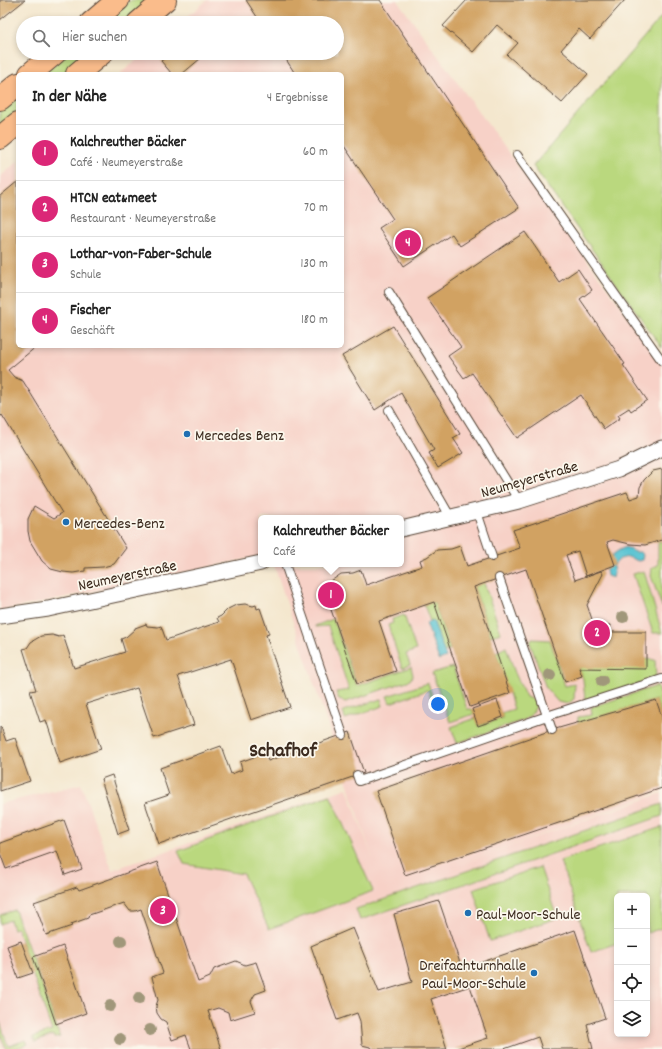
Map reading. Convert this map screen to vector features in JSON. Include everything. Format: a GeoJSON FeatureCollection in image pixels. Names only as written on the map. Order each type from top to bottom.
{"type":"FeatureCollection","features":[{"type":"Feature","properties":{"kind":"main road"},"geometry":{"type":"LineString","coordinates":[[99,16],[118,0]]}},
{"type":"Feature","properties":{"kind":"main road"},"geometry":{"type":"LineString","coordinates":[[146,16],[165,0]]}},
{"type":"Feature","properties":{"kind":"main road"},"geometry":{"type":"LineString","coordinates":[[32,72],[47,60]]}},
{"type":"Feature","properties":{"kind":"main road"},"geometry":{"type":"LineString","coordinates":[[78,72],[93,60]]}},
{"type":"Feature","properties":{"kind":"main road"},"geometry":{"type":"LineString","coordinates":[[0,99],[16,86]]}},
{"type":"Feature","properties":{"kind":"main road"},"geometry":{"type":"LineString","coordinates":[[0,138],[16,125]]}},
{"type":"Feature","properties":{"kind":"street","name":"Neumeyerstraße"},"geometry":{"type":"LineString","coordinates":[[404,529],[519,501],[619,469],[662,448]]}},
{"type":"Feature","properties":{"kind":"street","name":"Neumeyerstraße"},"geometry":{"type":"LineString","coordinates":[[0,616],[56,607],[258,563]]}},
{"type":"Feature","properties":{"kind":"lane"},"geometry":{"type":"LineString","coordinates":[[518,154],[662,361]]}},
{"type":"Feature","properties":{"kind":"lane"},"geometry":{"type":"LineString","coordinates":[[389,292],[519,501]]}},
{"type":"Feature","properties":{"kind":"lane"},"geometry":{"type":"LineString","coordinates":[[389,410],[451,518]]}},
{"type":"Feature","properties":{"kind":"lane"},"geometry":{"type":"LineString","coordinates":[[477,512],[492,557]]}},
{"type":"Feature","properties":{"kind":"lane"},"geometry":{"type":"LineString","coordinates":[[286,567],[343,735]]}},
{"type":"Feature","properties":{"kind":"lane"},"geometry":{"type":"LineString","coordinates":[[500,578],[552,730]]}},
{"type":"Feature","properties":{"kind":"lane"},"geometry":{"type":"LineString","coordinates":[[356,775],[359,781],[548,716],[662,679]]}},
{"type":"Feature","properties":{"kind":"shaded area"},"geometry":{"type":"Polygon","coordinates":[[[207,0],[397,0],[662,363],[662,791],[450,867],[662,793],[662,1049],[3,1049],[0,1039],[0,804],[81,784],[112,870],[347,788],[374,862],[275,567],[404,567],[404,515],[258,515],[258,557],[0,611],[0,177],[16,163],[16,348],[344,348],[344,72],[122,72],[137,60],[344,60],[344,16],[188,16],[207,0]]]}},
{"type":"Feature","properties":{"kind":"green space"},"geometry":{"type":"Polygon","coordinates":[[[131,0],[151,0],[132,16],[112,16],[131,0]]]}},
{"type":"Feature","properties":{"kind":"green space"},"geometry":{"type":"Polygon","coordinates":[[[662,16],[662,348],[533,166],[662,16]]]}},
{"type":"Feature","properties":{"kind":"green space"},"geometry":{"type":"Polygon","coordinates":[[[60,60],[79,60],[64,72],[45,72],[60,60]]]}},
{"type":"Feature","properties":{"kind":"green space"},"geometry":{"type":"Polygon","coordinates":[[[16,97],[16,113],[0,126],[0,110],[16,97]]]}},
{"type":"Feature","properties":{"kind":"green space"},"geometry":{"type":"Polygon","coordinates":[[[662,541],[662,607],[651,576],[652,568],[658,565],[658,542],[662,541]]]}},
{"type":"Feature","properties":{"kind":"green space"},"geometry":{"type":"Polygon","coordinates":[[[644,571],[662,633],[653,633],[633,574],[644,571]]]}},
{"type":"Feature","properties":{"kind":"green space"},"geometry":{"type":"Polygon","coordinates":[[[484,583],[501,633],[491,636],[474,587],[484,583]]]}},
{"type":"Feature","properties":{"kind":"green space"},"geometry":{"type":"Polygon","coordinates":[[[434,602],[450,650],[444,652],[433,620],[430,621],[424,605],[434,602]]]}},
{"type":"Feature","properties":{"kind":"green space"},"geometry":{"type":"Polygon","coordinates":[[[404,615],[416,650],[406,654],[410,665],[402,668],[388,625],[393,623],[392,619],[404,615]]]}},
{"type":"Feature","properties":{"kind":"green space"},"geometry":{"type":"Polygon","coordinates":[[[333,619],[357,686],[411,667],[413,675],[410,680],[346,702],[339,700],[336,692],[349,690],[328,626],[315,627],[333,619]]]}},
{"type":"Feature","properties":{"kind":"green space"},"geometry":{"type":"Polygon","coordinates":[[[532,639],[550,640],[565,686],[575,684],[574,699],[568,704],[558,702],[546,688],[530,643],[532,639]]]}},
{"type":"Feature","properties":{"kind":"green space"},"geometry":{"type":"Polygon","coordinates":[[[506,647],[515,673],[526,697],[537,701],[534,710],[524,720],[457,743],[451,727],[476,718],[478,726],[503,718],[501,713],[514,709],[496,652],[506,647]]]}},
{"type":"Feature","properties":{"kind":"green space"},"geometry":{"type":"Polygon","coordinates":[[[646,659],[655,660],[656,679],[585,700],[583,679],[579,668],[646,659]]]}},
{"type":"Feature","properties":{"kind":"green space"},"geometry":{"type":"Polygon","coordinates":[[[453,667],[467,709],[472,709],[474,714],[450,722],[432,673],[453,667]]]}},
{"type":"Feature","properties":{"kind":"green space"},"geometry":{"type":"Polygon","coordinates":[[[428,683],[436,707],[434,707],[428,690],[390,703],[387,696],[428,683]]]}},
{"type":"Feature","properties":{"kind":"green space"},"geometry":{"type":"Polygon","coordinates":[[[657,686],[662,704],[662,717],[656,700],[578,723],[578,717],[592,715],[591,707],[657,686]]]}},
{"type":"Feature","properties":{"kind":"green space"},"geometry":{"type":"Polygon","coordinates":[[[381,699],[383,706],[345,719],[343,711],[381,699]]]}},
{"type":"Feature","properties":{"kind":"green space"},"geometry":{"type":"Polygon","coordinates":[[[330,795],[373,891],[269,929],[243,874],[184,864],[178,851],[330,795]]]}},
{"type":"Feature","properties":{"kind":"green space"},"geometry":{"type":"Polygon","coordinates":[[[662,804],[662,816],[360,920],[356,909],[662,804]]]}},
{"type":"Feature","properties":{"kind":"green space"},"geometry":{"type":"Polygon","coordinates":[[[662,827],[662,928],[650,932],[650,893],[614,893],[614,944],[591,952],[560,861],[662,827]]]}},
{"type":"Feature","properties":{"kind":"green space"},"geometry":{"type":"Polygon","coordinates":[[[540,867],[557,918],[490,941],[473,889],[540,867]]]}},
{"type":"Feature","properties":{"kind":"green space"},"geometry":{"type":"Polygon","coordinates":[[[15,910],[60,1037],[54,1038],[53,1035],[35,1042],[33,1037],[52,1031],[17,928],[13,929],[10,920],[0,924],[0,915],[15,910]]]}},
{"type":"Feature","properties":{"kind":"green space"},"geometry":{"type":"Polygon","coordinates":[[[0,1022],[8,1046],[26,1040],[28,1044],[14,1049],[6,1049],[0,1033],[0,1022]]]}},
{"type":"Feature","properties":{"kind":"water"},"geometry":{"type":"Polygon","coordinates":[[[626,547],[635,552],[640,552],[643,555],[642,560],[638,561],[628,557],[620,559],[613,566],[613,578],[607,576],[606,566],[610,558],[613,554],[626,547]]]}},
{"type":"Feature","properties":{"kind":"water"},"geometry":{"type":"Polygon","coordinates":[[[433,620],[446,657],[439,660],[426,623],[433,620]]]}},
{"type":"Feature","properties":{"kind":"building"},"geometry":{"type":"Polygon","coordinates":[[[0,0],[25,0],[0,20],[0,0]]]}},
{"type":"Feature","properties":{"kind":"building"},"geometry":{"type":"Polygon","coordinates":[[[246,0],[380,0],[519,208],[460,246],[452,234],[404,266],[379,228],[393,219],[344,146],[344,72],[294,72],[286,60],[344,60],[344,16],[256,16],[246,0]]]}},
{"type":"Feature","properties":{"kind":"building"},"geometry":{"type":"Polygon","coordinates":[[[467,0],[625,0],[590,39],[579,29],[561,50],[588,74],[562,103],[507,55],[518,43],[497,25],[473,52],[443,26],[467,0]]]}},
{"type":"Feature","properties":{"kind":"building"},"geometry":{"type":"Polygon","coordinates":[[[199,60],[184,72],[170,72],[161,61],[199,60]]]}},
{"type":"Feature","properties":{"kind":"building"},"geometry":{"type":"Polygon","coordinates":[[[16,183],[16,348],[35,348],[8,370],[14,377],[23,381],[126,548],[114,564],[103,567],[85,568],[85,571],[73,573],[51,569],[42,561],[30,541],[28,519],[34,506],[54,518],[62,513],[2,415],[0,417],[0,196],[16,183]]]}},
{"type":"Feature","properties":{"kind":"building"},"geometry":{"type":"Polygon","coordinates":[[[525,232],[559,282],[578,269],[592,290],[580,299],[625,364],[623,365],[647,400],[631,411],[629,408],[618,415],[620,418],[604,429],[581,395],[517,438],[472,373],[464,378],[448,356],[461,347],[427,298],[525,232]]]}},
{"type":"Feature","properties":{"kind":"building"},"geometry":{"type":"Polygon","coordinates":[[[393,326],[460,434],[453,438],[463,453],[438,468],[429,453],[434,450],[401,393],[375,410],[342,356],[393,326]]]}},
{"type":"Feature","properties":{"kind":"building"},"geometry":{"type":"Polygon","coordinates":[[[662,469],[662,540],[645,545],[630,544],[613,540],[607,542],[615,565],[586,576],[578,551],[566,555],[575,580],[601,571],[603,574],[587,605],[594,625],[610,625],[610,632],[646,632],[646,669],[579,668],[582,676],[565,682],[526,569],[474,587],[510,693],[470,707],[434,602],[379,621],[396,671],[357,684],[322,584],[331,581],[341,574],[353,573],[361,570],[366,585],[422,566],[420,560],[437,550],[451,549],[460,546],[467,566],[520,548],[513,530],[627,492],[630,499],[639,496],[640,487],[644,480],[653,471],[662,469]]]}},
{"type":"Feature","properties":{"kind":"building"},"geometry":{"type":"Polygon","coordinates":[[[245,604],[253,606],[256,605],[257,609],[260,608],[269,634],[266,635],[290,707],[251,720],[231,659],[178,676],[194,725],[154,738],[137,688],[86,704],[101,749],[60,763],[46,720],[40,722],[30,691],[36,690],[23,649],[27,648],[31,642],[41,636],[52,635],[59,637],[63,635],[74,668],[125,652],[121,639],[126,637],[135,628],[146,624],[147,626],[161,626],[166,640],[219,622],[217,618],[228,609],[236,605],[245,604]]]}},
{"type":"Feature","properties":{"kind":"building"},"geometry":{"type":"Polygon","coordinates":[[[497,700],[503,717],[478,726],[472,709],[497,700]]]}},
{"type":"Feature","properties":{"kind":"building"},"geometry":{"type":"Polygon","coordinates":[[[656,700],[662,717],[662,788],[405,875],[376,791],[552,730],[656,700]]]}},
{"type":"Feature","properties":{"kind":"building"},"geometry":{"type":"Polygon","coordinates":[[[0,727],[6,741],[15,738],[30,781],[0,791],[0,727]]]}},
{"type":"Feature","properties":{"kind":"building"},"geometry":{"type":"Polygon","coordinates":[[[350,732],[364,773],[159,844],[145,803],[169,795],[160,768],[221,746],[231,774],[242,770],[240,762],[265,753],[268,761],[350,732]]]}},
{"type":"Feature","properties":{"kind":"building"},"geometry":{"type":"Polygon","coordinates":[[[112,775],[129,830],[118,834],[101,779],[112,775]]]}},
{"type":"Feature","properties":{"kind":"building"},"geometry":{"type":"Polygon","coordinates":[[[64,820],[82,869],[65,875],[57,851],[6,869],[0,853],[0,843],[64,820]]]}},
{"type":"Feature","properties":{"kind":"building"},"geometry":{"type":"Polygon","coordinates":[[[157,862],[198,982],[210,977],[214,969],[236,961],[245,965],[256,962],[266,990],[255,994],[251,1001],[255,1012],[230,1020],[228,1012],[218,1008],[208,1011],[221,1049],[191,1049],[186,1035],[172,1040],[166,1022],[161,1019],[157,1013],[156,1006],[158,1000],[152,977],[163,973],[141,909],[130,911],[124,903],[89,915],[88,918],[71,924],[72,926],[46,935],[34,902],[77,887],[79,890],[157,862]]]}},
{"type":"Feature","properties":{"kind":"building"},"geometry":{"type":"Polygon","coordinates":[[[439,901],[462,969],[575,930],[605,1018],[587,1024],[593,1049],[542,1049],[538,1037],[504,1049],[455,1049],[488,1038],[470,986],[431,999],[447,1049],[371,1049],[370,1047],[362,1045],[360,1021],[357,1013],[337,1020],[311,946],[353,928],[379,992],[412,982],[394,914],[439,901]]]}},
{"type":"Feature","properties":{"kind":"building"},"geometry":{"type":"Polygon","coordinates":[[[21,941],[33,973],[18,978],[7,946],[21,941]]]}},
{"type":"Feature","properties":{"kind":"building"},"geometry":{"type":"Polygon","coordinates":[[[63,946],[86,1013],[56,1024],[33,957],[63,946]]]}},
{"type":"Feature","properties":{"kind":"place","name":"Fischer"},"geometry":{"type":"Point","coordinates":[408,243]}},
{"type":"Feature","properties":{"kind":"place","name":"Mercedes Benz"},"geometry":{"type":"Point","coordinates":[187,434]}},
{"type":"Feature","properties":{"kind":"place","name":"Mercedes-Benz"},"geometry":{"type":"Point","coordinates":[66,522]}},
{"type":"Feature","properties":{"kind":"place","name":"Kalchreuther Bäcker"},"geometry":{"type":"Point","coordinates":[331,595]}},
{"type":"Feature","properties":{"kind":"place","name":"HTCN eat&meet"},"geometry":{"type":"Point","coordinates":[597,633]}},
{"type":"Feature","properties":{"kind":"place","name":"Lothar-von-Faber-Schule"},"geometry":{"type":"Point","coordinates":[163,911]}},
{"type":"Feature","properties":{"kind":"place","name":"Paul-Moor-Schule"},"geometry":{"type":"Point","coordinates":[468,913]}},
{"type":"Feature","properties":{"kind":"place","name":"Dreifachturnhalle Paul-Moor-Schule"},"geometry":{"type":"Point","coordinates":[534,973]}},
{"type":"Feature","properties":{"kind":"district","name":"Schafhof"},"geometry":{"type":"Point","coordinates":[283,749]}}]}
